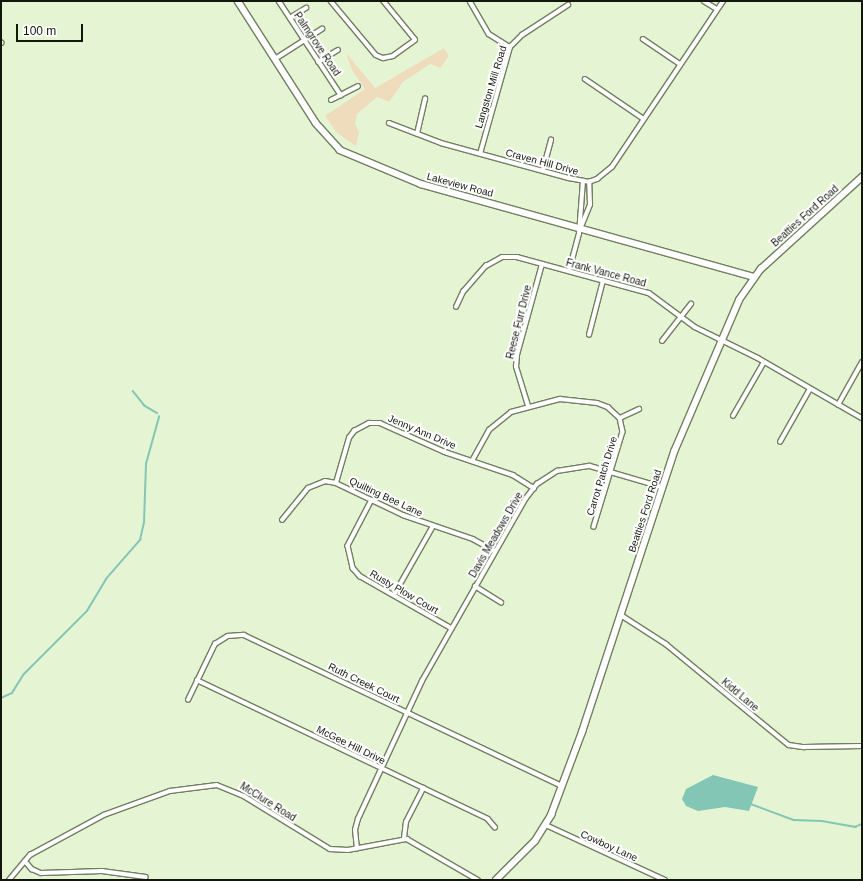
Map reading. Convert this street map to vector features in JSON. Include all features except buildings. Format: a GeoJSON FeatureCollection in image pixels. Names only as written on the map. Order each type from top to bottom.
{"type":"FeatureCollection","features":[{"type":"Feature","properties":{"kind":"main road","name":"Lakeview Road"},"geometry":{"type":"LineString","coordinates":[[238,1],[316,123],[340,150],[421,184],[754,277]]}},
{"type":"Feature","properties":{"kind":"main road","name":"Beatties Ford Road"},"geometry":{"type":"LineString","coordinates":[[496,880],[535,841],[546,824],[562,786],[683,428],[739,300],[754,277],[808,224],[862,177]]}},
{"type":"Feature","properties":{"kind":"street","name":"Palmgrove Road"},"geometry":{"type":"LineString","coordinates":[[279,1],[341,95]]}},
{"type":"Feature","properties":{"kind":"street"},"geometry":{"type":"LineString","coordinates":[[331,1],[376,55],[383,58],[393,56],[415,40],[383,1]]}},
{"type":"Feature","properties":{"kind":"street"},"geometry":{"type":"LineString","coordinates":[[470,1],[489,34],[510,47]]}},
{"type":"Feature","properties":{"kind":"street"},"geometry":{"type":"LineString","coordinates":[[704,1],[718,9]]}},
{"type":"Feature","properties":{"kind":"street","name":"Craven Hill Drive"},"geometry":{"type":"LineString","coordinates":[[389,123],[417,134],[480,154],[589,182],[603,176],[612,167],[723,1]]}},
{"type":"Feature","properties":{"kind":"street","name":"Langston Mill Road"},"geometry":{"type":"LineString","coordinates":[[480,154],[510,47],[522,35],[568,5]]}},
{"type":"Feature","properties":{"kind":"street"},"geometry":{"type":"LineString","coordinates":[[290,18],[306,8]]}},
{"type":"Feature","properties":{"kind":"street"},"geometry":{"type":"LineString","coordinates":[[275,59],[322,29]]}},
{"type":"Feature","properties":{"kind":"street"},"geometry":{"type":"LineString","coordinates":[[643,39],[680,64]]}},
{"type":"Feature","properties":{"kind":"street"},"geometry":{"type":"LineString","coordinates":[[318,62],[338,50]]}},
{"type":"Feature","properties":{"kind":"street"},"geometry":{"type":"LineString","coordinates":[[585,79],[644,119]]}},
{"type":"Feature","properties":{"kind":"street"},"geometry":{"type":"LineString","coordinates":[[331,100],[358,86]]}},
{"type":"Feature","properties":{"kind":"street"},"geometry":{"type":"LineString","coordinates":[[417,134],[426,99]]}},
{"type":"Feature","properties":{"kind":"street"},"geometry":{"type":"LineString","coordinates":[[543,170],[551,140]]}},
{"type":"Feature","properties":{"kind":"street"},"geometry":{"type":"LineString","coordinates":[[580,228],[584,181]]}},
{"type":"Feature","properties":{"kind":"street"},"geometry":{"type":"LineString","coordinates":[[569,271],[580,228],[590,205],[589,182]]}},
{"type":"Feature","properties":{"kind":"street","name":"Frank Vance Road"},"geometry":{"type":"LineString","coordinates":[[456,306],[463,292],[486,266],[497,258],[517,257],[569,271],[654,295],[698,329],[721,339],[764,362],[862,418]]}},
{"type":"Feature","properties":{"kind":"street","name":"Reese Furr Drive"},"geometry":{"type":"LineString","coordinates":[[528,406],[516,367],[517,355],[542,264]]}},
{"type":"Feature","properties":{"kind":"street"},"geometry":{"type":"LineString","coordinates":[[589,335],[603,281]]}},
{"type":"Feature","properties":{"kind":"street"},"geometry":{"type":"LineString","coordinates":[[662,341],[691,304]]}},
{"type":"Feature","properties":{"kind":"street"},"geometry":{"type":"LineString","coordinates":[[733,416],[764,362]]}},
{"type":"Feature","properties":{"kind":"street"},"geometry":{"type":"LineString","coordinates":[[838,405],[862,362]]}},
{"type":"Feature","properties":{"kind":"street"},"geometry":{"type":"LineString","coordinates":[[780,442],[810,389]]}},
{"type":"Feature","properties":{"kind":"street"},"geometry":{"type":"LineString","coordinates":[[472,461],[489,430],[499,419],[528,406],[560,399],[596,403],[608,407],[620,418],[639,409]]}},
{"type":"Feature","properties":{"kind":"street","name":"Carrot Patch Drive"},"geometry":{"type":"LineString","coordinates":[[594,527],[623,432],[620,418]]}},
{"type":"Feature","properties":{"kind":"street","name":"Jenny Ann Drive"},"geometry":{"type":"LineString","coordinates":[[336,483],[349,438],[354,431],[370,423],[386,425],[445,452],[513,475],[534,488]]}},
{"type":"Feature","properties":{"kind":"street","name":"Davis Meadows Drive"},"geometry":{"type":"LineString","coordinates":[[357,849],[356,825],[409,713],[422,681],[475,586],[534,488],[548,476],[566,468],[590,466],[612,470],[662,488]]}},
{"type":"Feature","properties":{"kind":"street","name":"Quilting Bee Lane"},"geometry":{"type":"LineString","coordinates":[[282,520],[308,488],[325,481],[336,483],[432,526],[473,539],[495,552]]}},
{"type":"Feature","properties":{"kind":"street","name":"Rusty Plow Court"},"geometry":{"type":"LineString","coordinates":[[372,500],[348,546],[349,557],[360,576],[451,628]]}},
{"type":"Feature","properties":{"kind":"street"},"geometry":{"type":"LineString","coordinates":[[394,595],[432,526]]}},
{"type":"Feature","properties":{"kind":"street"},"geometry":{"type":"LineString","coordinates":[[475,586],[501,602]]}},
{"type":"Feature","properties":{"kind":"street","name":"Kidd Lane"},"geometry":{"type":"LineString","coordinates":[[621,615],[666,644],[789,745],[804,747],[862,746]]}},
{"type":"Feature","properties":{"kind":"street","name":"Ruth Creek Court"},"geometry":{"type":"LineString","coordinates":[[188,700],[215,644],[228,636],[244,635],[562,786]]}},
{"type":"Feature","properties":{"kind":"street","name":"McGee Hill Drive"},"geometry":{"type":"LineString","coordinates":[[197,680],[488,819],[495,827]]}},
{"type":"Feature","properties":{"kind":"street","name":"McClure Road"},"geometry":{"type":"LineString","coordinates":[[9,880],[25,861],[70,833],[126,806],[170,791],[217,785],[244,796],[330,849],[339,851],[357,849],[404,838]]}},
{"type":"Feature","properties":{"kind":"street"},"geometry":{"type":"LineString","coordinates":[[423,788],[406,822],[404,838],[411,840],[478,880]]}},
{"type":"Feature","properties":{"kind":"street","name":"Cowboy Lane"},"geometry":{"type":"LineString","coordinates":[[546,824],[665,880]]}},
{"type":"Feature","properties":{"kind":"street"},"geometry":{"type":"LineString","coordinates":[[25,861],[32,869],[41,873],[102,871],[146,877]]}},
{"type":"Feature","properties":{"kind":"shaded area"},"geometry":{"type":"Polygon","coordinates":[[[444,48],[449,56],[440,68],[430,64],[403,82],[389,102],[377,97],[357,114],[355,123],[359,133],[356,146],[337,133],[325,116],[365,89],[352,70],[346,53],[375,88],[444,48]]]}},
{"type":"Feature","properties":{"kind":"water"},"geometry":{"type":"Polygon","coordinates":[[[713,775],[758,787],[749,811],[725,807],[698,811],[686,806],[682,799],[686,789],[713,775]]]}},
{"type":"Feature","properties":{"kind":"waterway"},"geometry":{"type":"LineString","coordinates":[[133,391],[145,406],[157,413]]}},
{"type":"Feature","properties":{"kind":"waterway"},"geometry":{"type":"LineString","coordinates":[[1,698],[12,693],[24,674],[87,611],[106,579],[140,540],[144,522],[146,464],[159,417]]}},
{"type":"Feature","properties":{"kind":"waterway"},"geometry":{"type":"LineString","coordinates":[[751,804],[794,820],[822,821],[855,827],[862,824]]}}]}
